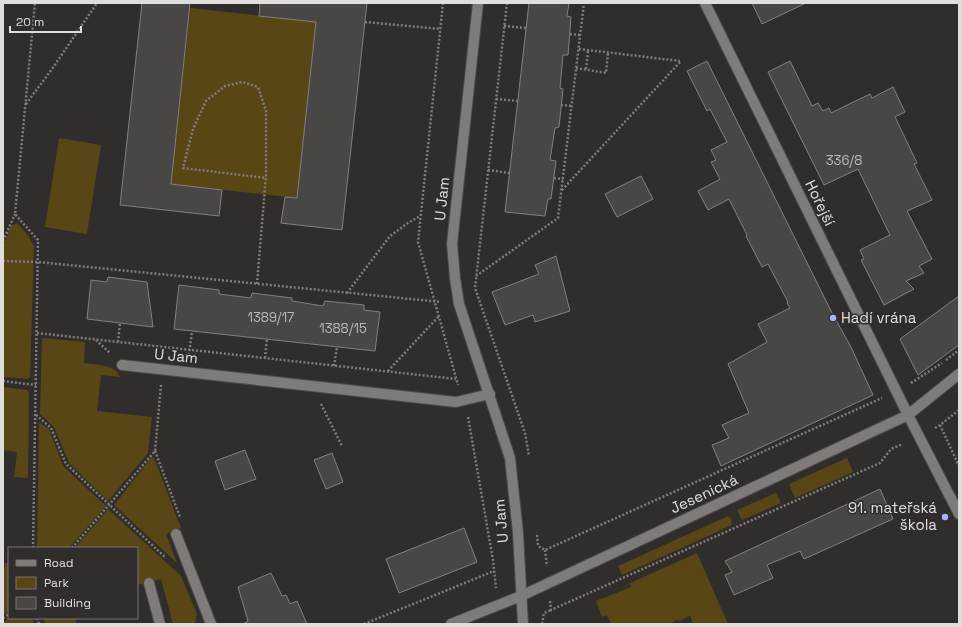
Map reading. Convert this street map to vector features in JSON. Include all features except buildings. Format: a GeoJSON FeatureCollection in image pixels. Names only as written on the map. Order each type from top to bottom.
{"type":"FeatureCollection","features":[{"type":"Feature","properties":{"kind":"street","name":"U Jam"},"geometry":{"type":"LineString","coordinates":[[478,3],[452,244],[459,304],[510,458],[518,533],[523,624]]}},
{"type":"Feature","properties":{"kind":"street","name":"Hořejší"},"geometry":{"type":"LineString","coordinates":[[705,3],[908,416],[959,514]]}},
{"type":"Feature","properties":{"kind":"street","name":"U Jam"},"geometry":{"type":"LineString","coordinates":[[122,365],[456,402],[490,394]]}},
{"type":"Feature","properties":{"kind":"street","name":"Jesenická"},"geometry":{"type":"LineString","coordinates":[[451,624],[521,596],[908,416],[959,374]]}},
{"type":"Feature","properties":{"kind":"street"},"geometry":{"type":"LineString","coordinates":[[176,534],[211,624]]}},
{"type":"Feature","properties":{"kind":"street"},"geometry":{"type":"LineString","coordinates":[[149,583],[160,624]]}},
{"type":"Feature","properties":{"kind":"path"},"geometry":{"type":"LineString","coordinates":[[3,240],[15,214],[35,3]]}},
{"type":"Feature","properties":{"kind":"path"},"geometry":{"type":"LineString","coordinates":[[25,104],[52,69],[97,3]]}},
{"type":"Feature","properties":{"kind":"path"},"geometry":{"type":"LineString","coordinates":[[507,3],[475,288],[525,433],[529,457]]}},
{"type":"Feature","properties":{"kind":"path"},"geometry":{"type":"LineString","coordinates":[[476,276],[558,218],[584,3]]}},
{"type":"Feature","properties":{"kind":"path"},"geometry":{"type":"LineString","coordinates":[[365,22],[440,29]]}},
{"type":"Feature","properties":{"kind":"path"},"geometry":{"type":"LineString","coordinates":[[504,26],[526,28]]}},
{"type":"Feature","properties":{"kind":"path"},"geometry":{"type":"LineString","coordinates":[[570,34],[580,35]]}},
{"type":"Feature","properties":{"kind":"path"},"geometry":{"type":"LineString","coordinates":[[562,190],[681,61],[579,49]]}},
{"type":"Feature","properties":{"kind":"path"},"geometry":{"type":"LineString","coordinates":[[586,69],[588,51]]}},
{"type":"Feature","properties":{"kind":"path"},"geometry":{"type":"LineString","coordinates":[[576,68],[606,73],[608,53]]}},
{"type":"Feature","properties":{"kind":"path"},"geometry":{"type":"LineString","coordinates":[[257,284],[266,178],[266,111],[258,87],[242,82],[225,86],[206,101],[193,129],[183,168],[266,178]]}},
{"type":"Feature","properties":{"kind":"path"},"geometry":{"type":"LineString","coordinates":[[496,99],[518,101]]}},
{"type":"Feature","properties":{"kind":"path"},"geometry":{"type":"LineString","coordinates":[[561,105],[572,106]]}},
{"type":"Feature","properties":{"kind":"path"},"geometry":{"type":"LineString","coordinates":[[488,170],[510,172]]}},
{"type":"Feature","properties":{"kind":"path"},"geometry":{"type":"LineString","coordinates":[[554,178],[563,179]]}},
{"type":"Feature","properties":{"kind":"path"},"geometry":{"type":"LineString","coordinates":[[15,214],[38,240],[33,547]]}},
{"type":"Feature","properties":{"kind":"path"},"geometry":{"type":"LineString","coordinates":[[347,293],[390,236],[420,216]]}},
{"type":"Feature","properties":{"kind":"path"},"geometry":{"type":"LineString","coordinates":[[3,261],[38,262],[459,304],[479,299]]}},
{"type":"Feature","properties":{"kind":"path"},"geometry":{"type":"LineString","coordinates":[[388,371],[438,316]]}},
{"type":"Feature","properties":{"kind":"path"},"geometry":{"type":"LineString","coordinates":[[118,342],[120,323]]}},
{"type":"Feature","properties":{"kind":"path"},"geometry":{"type":"LineString","coordinates":[[188,372],[192,331]]}},
{"type":"Feature","properties":{"kind":"path"},"geometry":{"type":"LineString","coordinates":[[37,333],[456,379]]}},
{"type":"Feature","properties":{"kind":"path"},"geometry":{"type":"LineString","coordinates":[[265,358],[268,339]]}},
{"type":"Feature","properties":{"kind":"path"},"geometry":{"type":"LineString","coordinates":[[334,366],[336,347]]}},
{"type":"Feature","properties":{"kind":"path"},"geometry":{"type":"LineString","coordinates":[[537,531],[538,546],[545,550],[896,391],[934,369],[959,350]]}},
{"type":"Feature","properties":{"kind":"path"},"geometry":{"type":"LineString","coordinates":[[162,369],[154,451],[185,529],[176,534]]}},
{"type":"Feature","properties":{"kind":"path"},"geometry":{"type":"LineString","coordinates":[[3,381],[36,385]]}},
{"type":"Feature","properties":{"kind":"path"},"geometry":{"type":"LineString","coordinates":[[322,409],[342,446]]}},
{"type":"Feature","properties":{"kind":"path"},"geometry":{"type":"LineString","coordinates":[[542,624],[544,613],[880,463],[891,449],[940,425],[959,410]]}},
{"type":"Feature","properties":{"kind":"path"},"geometry":{"type":"LineString","coordinates":[[36,414],[51,428],[66,464],[169,561]]}},
{"type":"Feature","properties":{"kind":"path"},"geometry":{"type":"LineString","coordinates":[[940,425],[959,466]]}},
{"type":"Feature","properties":{"kind":"path"},"geometry":{"type":"LineString","coordinates":[[73,547],[154,451]]}},
{"type":"Feature","properties":{"kind":"path"},"geometry":{"type":"LineString","coordinates":[[955,457],[959,458]]}},
{"type":"Feature","properties":{"kind":"path"},"geometry":{"type":"LineString","coordinates":[[364,624],[494,571]]}},
{"type":"Feature","properties":{"kind":"path"},"geometry":{"type":"LineString","coordinates":[[548,583],[551,610]]}},
{"type":"Feature","properties":{"kind":"green space"},"geometry":{"type":"Polygon","coordinates":[[[190,8],[316,22],[297,198],[171,184],[190,8]]]}},
{"type":"Feature","properties":{"kind":"green space"},"geometry":{"type":"Polygon","coordinates":[[[59,138],[101,145],[87,234],[45,227],[59,138]]]}},
{"type":"Feature","properties":{"kind":"green space"},"geometry":{"type":"Polygon","coordinates":[[[17,223],[27,234],[34,246],[30,377],[27,379],[3,377],[3,246],[11,226],[17,223]]]}},
{"type":"Feature","properties":{"kind":"green space"},"geometry":{"type":"Polygon","coordinates":[[[43,338],[85,342],[84,363],[110,367],[118,373],[120,377],[101,375],[97,411],[152,417],[148,453],[108,501],[69,463],[54,427],[40,414],[43,338]]]}},
{"type":"Feature","properties":{"kind":"green space"},"geometry":{"type":"Polygon","coordinates":[[[3,387],[27,390],[29,392],[28,478],[14,477],[17,452],[3,450],[3,387]]]}},
{"type":"Feature","properties":{"kind":"green space"},"geometry":{"type":"Polygon","coordinates":[[[39,422],[49,429],[63,466],[106,506],[70,547],[37,547],[39,422]]]}},
{"type":"Feature","properties":{"kind":"green space"},"geometry":{"type":"Polygon","coordinates":[[[152,457],[154,458],[181,528],[166,534],[177,563],[114,505],[152,457]]]}},
{"type":"Feature","properties":{"kind":"green space"},"geometry":{"type":"Polygon","coordinates":[[[847,458],[853,472],[795,498],[789,484],[847,458]]]}},
{"type":"Feature","properties":{"kind":"green space"},"geometry":{"type":"Polygon","coordinates":[[[776,493],[781,503],[742,520],[737,510],[776,493]]]}},
{"type":"Feature","properties":{"kind":"green space"},"geometry":{"type":"Polygon","coordinates":[[[108,509],[181,576],[197,614],[195,624],[173,624],[161,579],[138,585],[138,547],[76,547],[108,509]]]}},
{"type":"Feature","properties":{"kind":"green space"},"geometry":{"type":"Polygon","coordinates":[[[728,516],[731,519],[732,525],[622,575],[618,566],[728,516]]]}},
{"type":"Feature","properties":{"kind":"green space"},"geometry":{"type":"Polygon","coordinates":[[[697,553],[728,624],[693,624],[690,616],[668,624],[611,624],[607,615],[602,617],[596,601],[631,587],[630,583],[697,553]]]}},
{"type":"Feature","properties":{"kind":"green space"},"geometry":{"type":"Polygon","coordinates":[[[5,563],[8,563],[8,612],[3,615],[3,578],[5,563]]]}},
{"type":"Feature","properties":{"kind":"green space"},"geometry":{"type":"Polygon","coordinates":[[[8,619],[32,619],[34,624],[3,624],[3,622],[8,619]]]}},
{"type":"Feature","properties":{"kind":"green space"},"geometry":{"type":"Polygon","coordinates":[[[44,619],[75,619],[77,624],[45,624],[44,619]]]}},
{"type":"Feature","properties":{"kind":"place","name":"Hadí vrána"},"geometry":{"type":"Point","coordinates":[833,318]}},
{"type":"Feature","properties":{"kind":"place","name":"91. mateřská škola"},"geometry":{"type":"Point","coordinates":[945,517]}}]}
